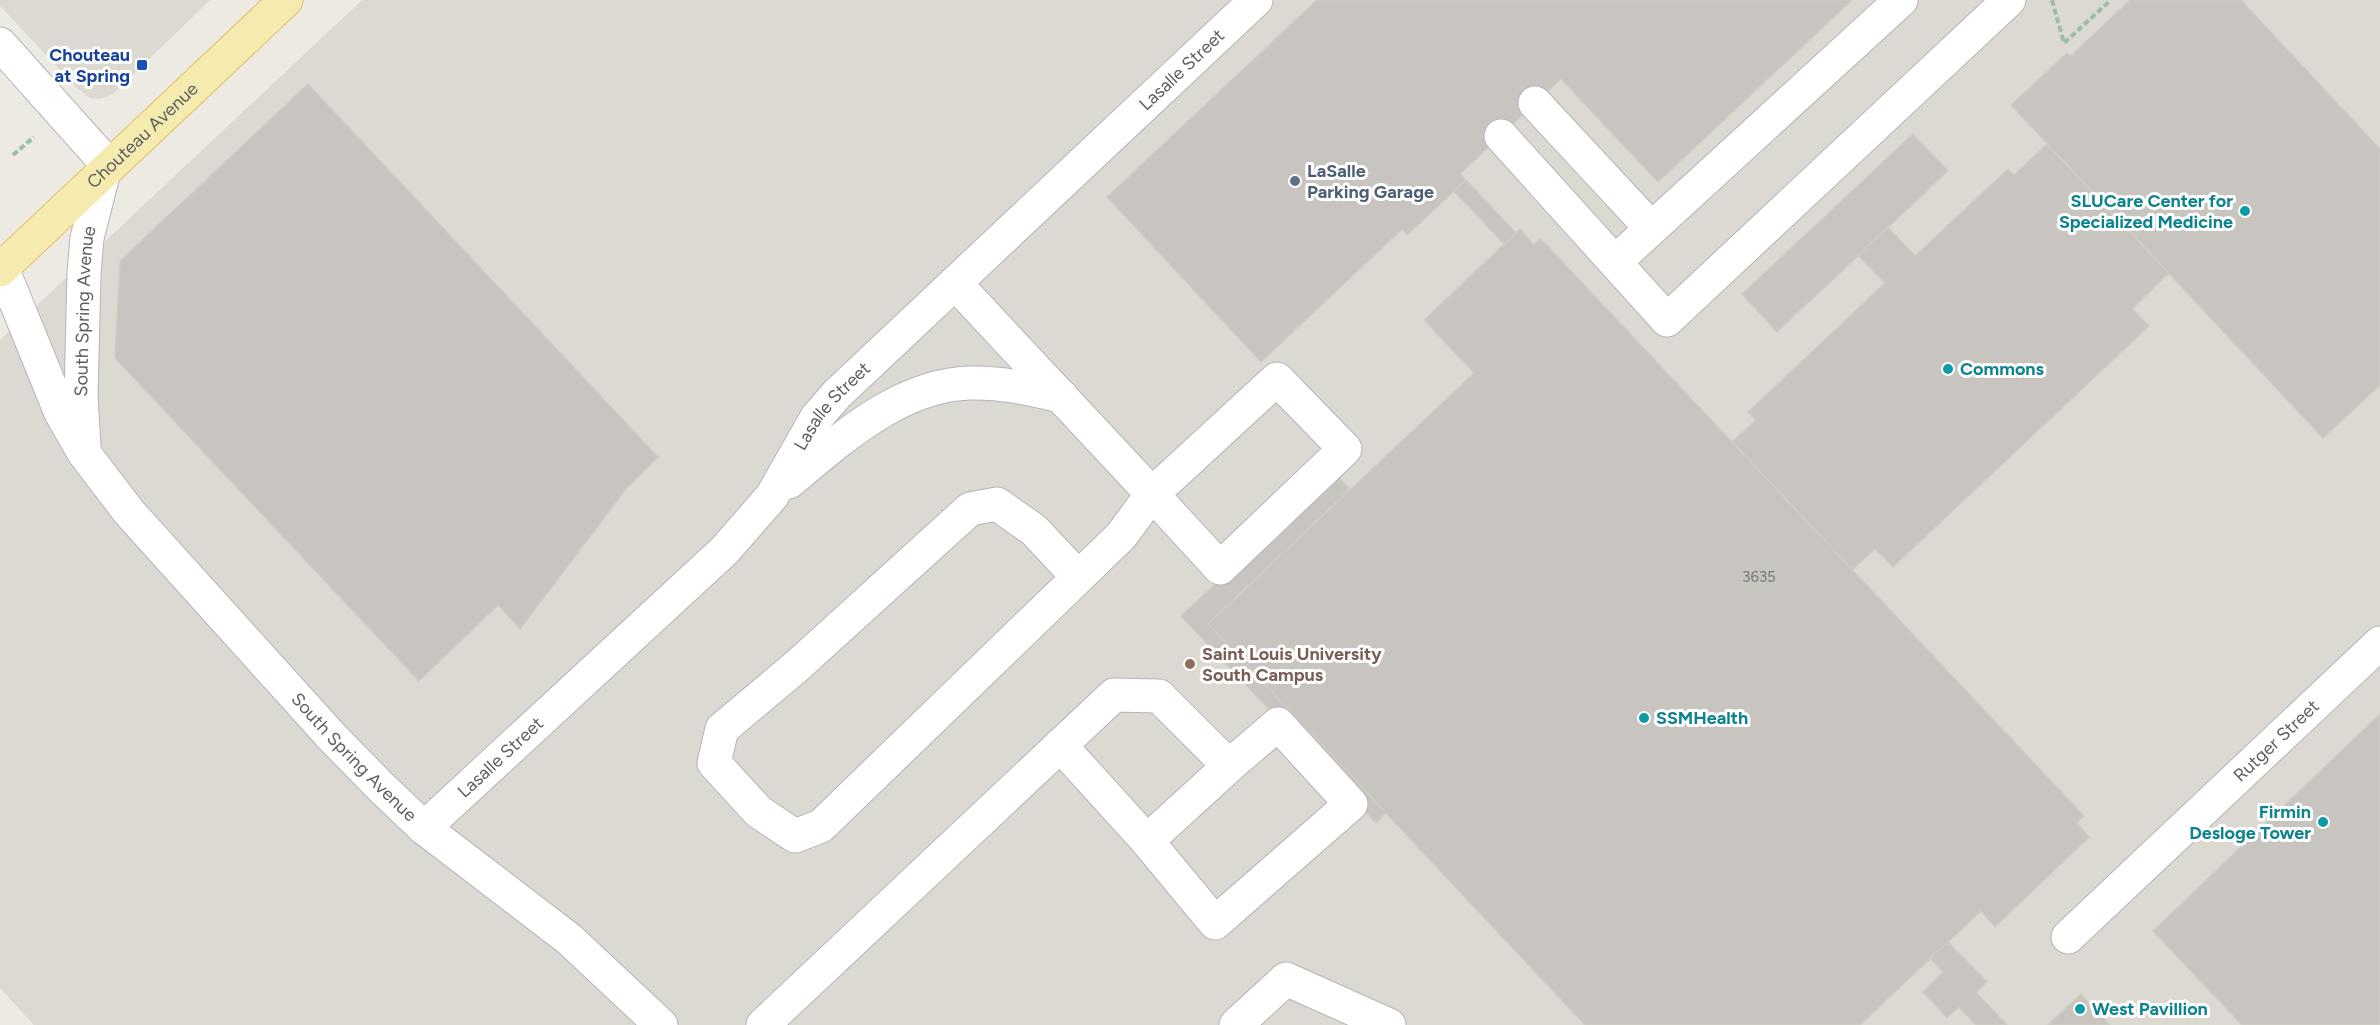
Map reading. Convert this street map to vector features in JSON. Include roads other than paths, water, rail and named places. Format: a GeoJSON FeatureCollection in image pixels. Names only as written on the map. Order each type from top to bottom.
{"type":"FeatureCollection","features":[{"type":"Feature","properties":{"kind":"main road","name":"Chouteau Avenue"},"geometry":{"type":"LineString","coordinates":[[0,267],[286,0]]}},
{"type":"Feature","properties":{"kind":"street","name":"Lasalle Street"},"geometry":{"type":"LineString","coordinates":[[424,828],[725,550],[772,496],[817,417],[831,401],[1256,0]]}},
{"type":"Feature","properties":{"kind":"street"},"geometry":{"type":"LineString","coordinates":[[1615,262],[1901,0]]}},
{"type":"Feature","properties":{"kind":"street"},"geometry":{"type":"LineString","coordinates":[[1501,136],[1667,320],[1990,6]]}},
{"type":"Feature","properties":{"kind":"street"},"geometry":{"type":"LineString","coordinates":[[0,44],[106,168]]}},
{"type":"Feature","properties":{"kind":"street"},"geometry":{"type":"LineString","coordinates":[[1535,103],[1651,228]]}},
{"type":"Feature","properties":{"kind":"street","name":"South Spring Avenue"},"geometry":{"type":"LineString","coordinates":[[84,453],[81,397],[84,273],[92,216],[106,168]]}},
{"type":"Feature","properties":{"kind":"street","name":"South Spring Avenue"},"geometry":{"type":"LineString","coordinates":[[0,267],[61,413],[102,480],[129,512],[324,728],[381,787],[424,828],[569,939],[661,1025]]}},
{"type":"Feature","properties":{"kind":"street"},"geometry":{"type":"LineString","coordinates":[[955,283],[1061,396],[1152,494],[1220,567],[1345,449],[1277,379],[1152,494],[1121,536],[821,826],[795,836],[759,812],[714,763],[722,729],[797,666],[970,509],[997,504],[1034,530],[1078,577]]}},
{"type":"Feature","properties":{"kind":"street"},"geometry":{"type":"LineString","coordinates":[[772,496],[858,427],[889,407],[918,393],[970,383],[1030,388],[1061,396]]}},
{"type":"Feature","properties":{"kind":"street","name":"Rutger Street"},"geometry":{"type":"LineString","coordinates":[[2068,937],[2380,643]]}},
{"type":"Feature","properties":{"kind":"street"},"geometry":{"type":"LineString","coordinates":[[763,1025],[1114,695],[1159,696],[1229,766]]}},
{"type":"Feature","properties":{"kind":"street"},"geometry":{"type":"LineString","coordinates":[[1060,745],[1147,841],[1215,922],[1351,804],[1278,724],[1147,841]]}},
{"type":"Feature","properties":{"kind":"street"},"geometry":{"type":"LineString","coordinates":[[1236,1025],[1286,979],[1389,1025]]}},
{"type":"Feature","properties":{"kind":"place","name":"Chouteau at Spring"},"geometry":{"type":"Point","coordinates":[142,65]}},
{"type":"Feature","properties":{"kind":"place","name":"LaSalle Parking Garage"},"geometry":{"type":"Point","coordinates":[1295,181]}},
{"type":"Feature","properties":{"kind":"place","name":"SLUCare Center for Specialized Medicine"},"geometry":{"type":"Point","coordinates":[2245,211]}},
{"type":"Feature","properties":{"kind":"place","name":"Commons"},"geometry":{"type":"Point","coordinates":[1948,369]}},
{"type":"Feature","properties":{"kind":"place","name":"Saint Louis University South Campus"},"geometry":{"type":"Point","coordinates":[1190,664]}},
{"type":"Feature","properties":{"kind":"place","name":"SSMHealth"},"geometry":{"type":"Point","coordinates":[1644,718]}},
{"type":"Feature","properties":{"kind":"place","name":"Firmin Desloge Tower"},"geometry":{"type":"Point","coordinates":[2323,822]}},
{"type":"Feature","properties":{"kind":"place","name":"West Pavillion"},"geometry":{"type":"Point","coordinates":[2080,1009]}}]}
